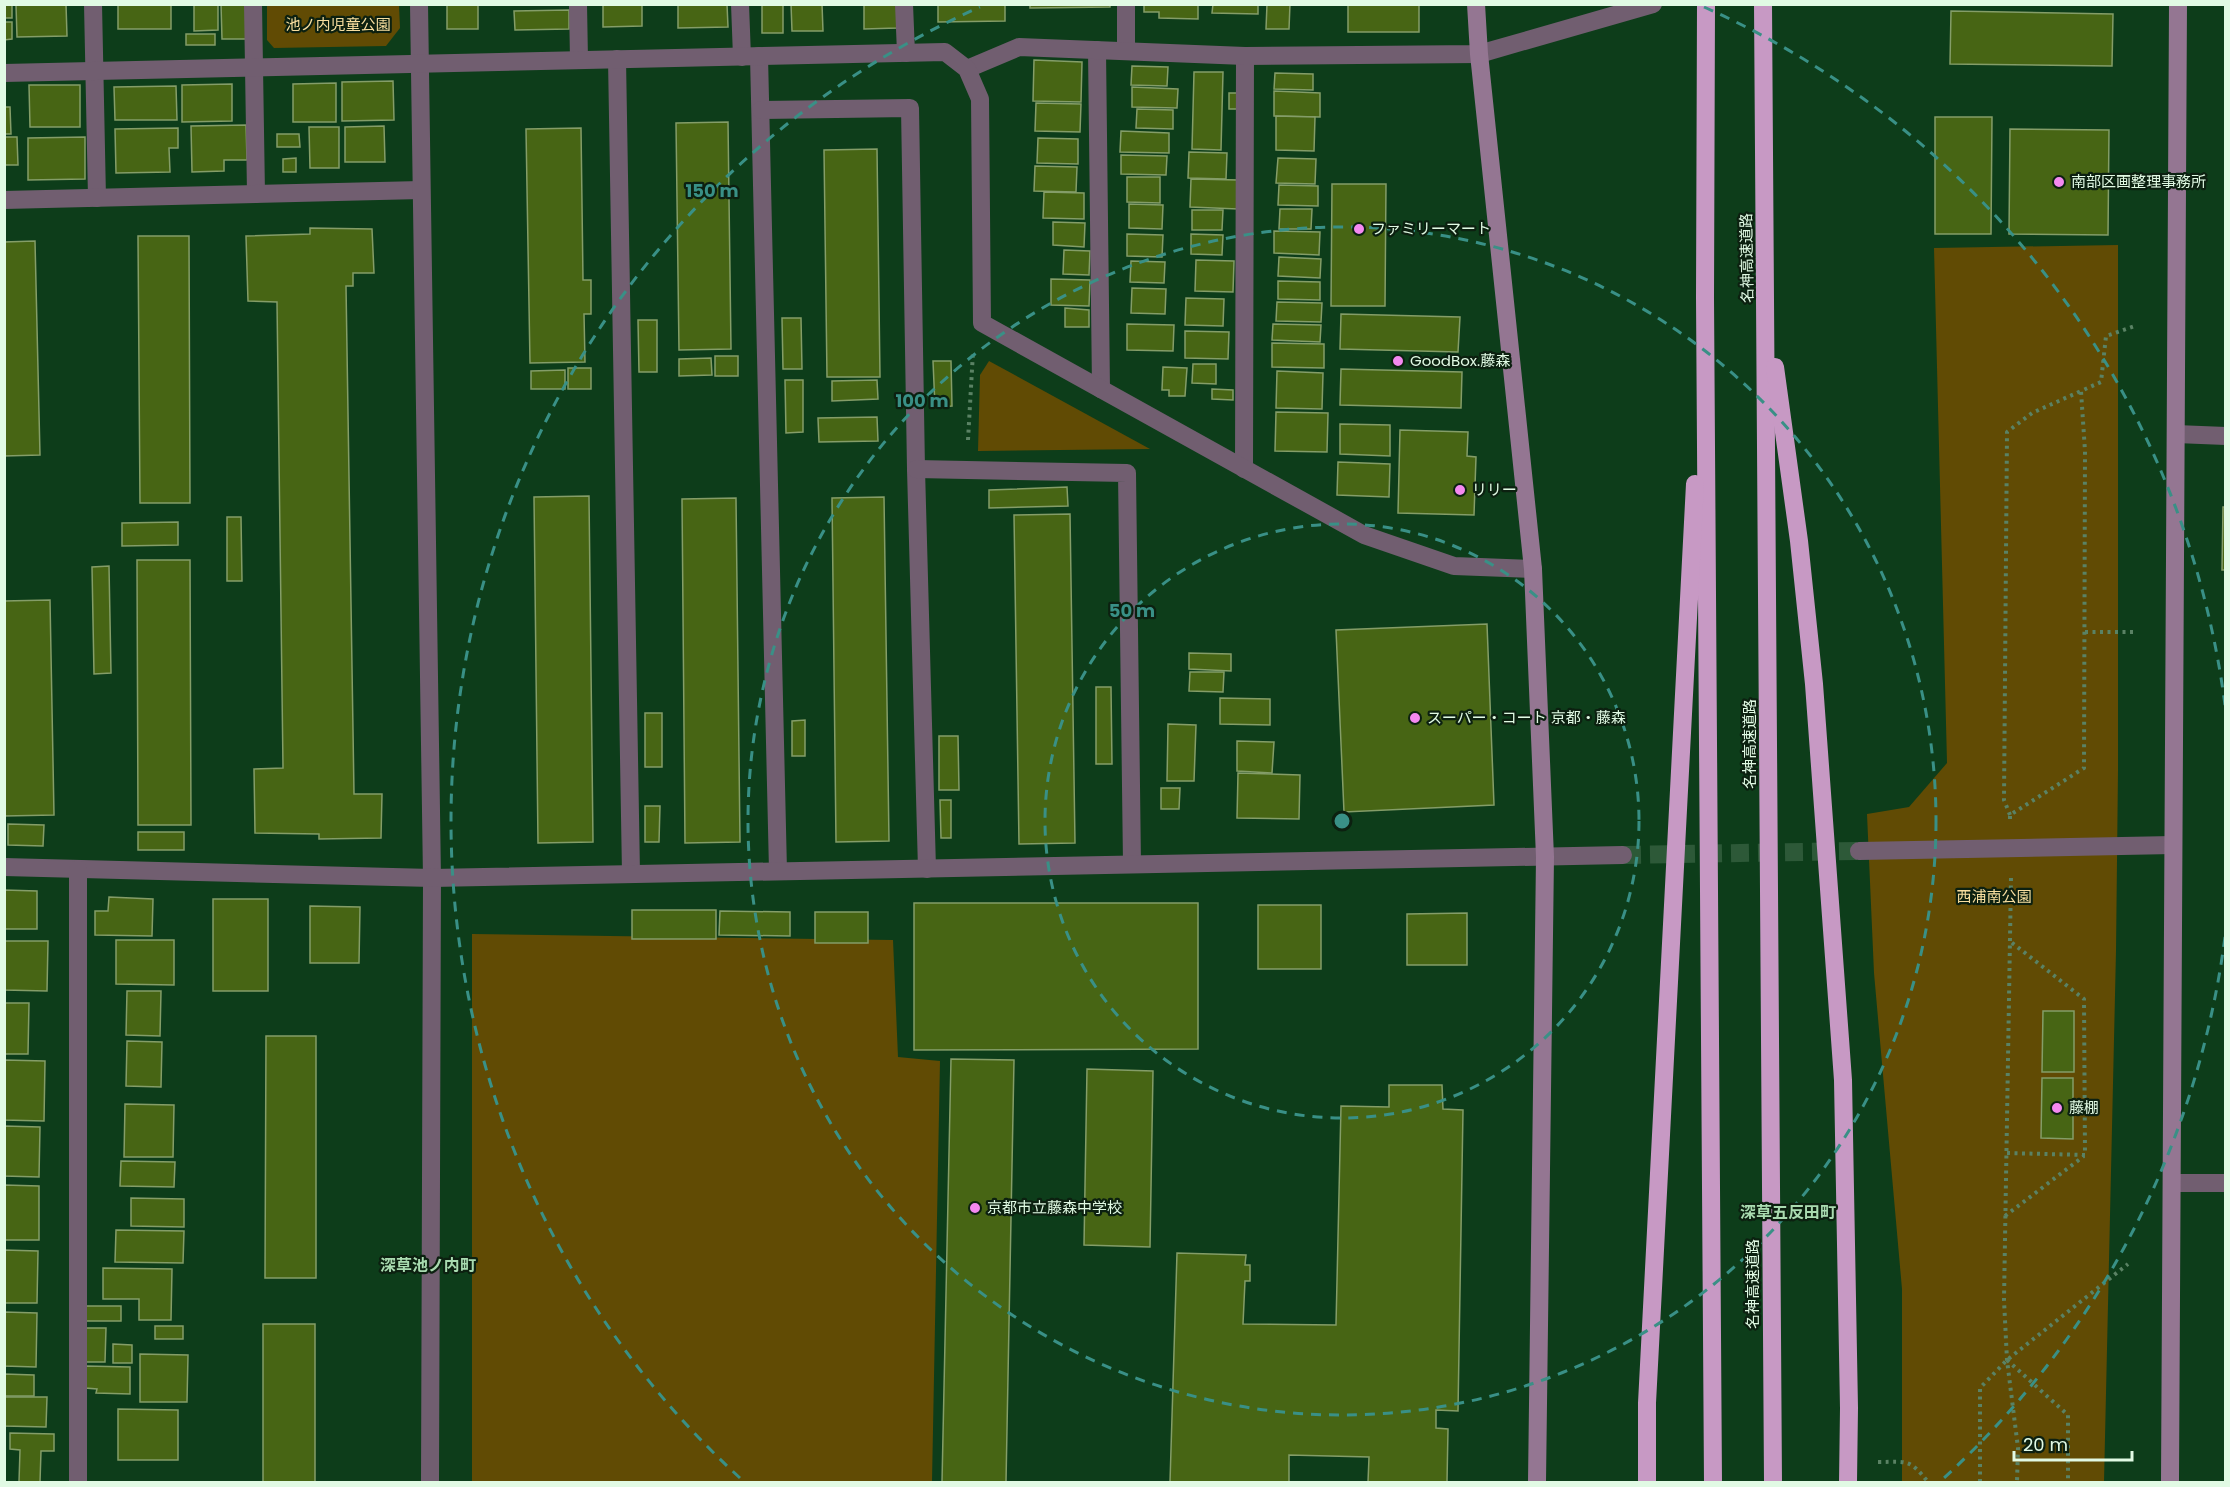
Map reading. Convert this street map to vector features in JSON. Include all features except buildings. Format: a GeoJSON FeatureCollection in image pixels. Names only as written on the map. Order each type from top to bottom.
{"type":"FeatureCollection","features":[{"type":"Feature","properties":{"kind":"highway","name":"名神高速道路"},"geometry":{"type":"LineString","coordinates":[[1763,12],[1773,1482]]}},
{"type":"Feature","properties":{"kind":"highway"},"geometry":{"type":"LineString","coordinates":[[1706,13],[1705,298],[1713,1482]]}},
{"type":"Feature","properties":{"kind":"highway"},"geometry":{"type":"LineString","coordinates":[[1766,294],[1799,541],[1814,684],[1843,1080],[1848,1482]]}},
{"type":"Feature","properties":{"kind":"highway"},"geometry":{"type":"LineString","coordinates":[[1647,1482],[1648,1380],[1705,298]]}},
{"type":"Feature","properties":{"kind":"street"},"geometry":{"type":"LineString","coordinates":[[93,4],[97,198]]}},
{"type":"Feature","properties":{"kind":"street"},"geometry":{"type":"LineString","coordinates":[[253,4],[256,194]]}},
{"type":"Feature","properties":{"kind":"street"},"geometry":{"type":"LineString","coordinates":[[418,4],[432,878],[430,1482]]}},
{"type":"Feature","properties":{"kind":"street"},"geometry":{"type":"LineString","coordinates":[[578,4],[579,60]]}},
{"type":"Feature","properties":{"kind":"street"},"geometry":{"type":"LineString","coordinates":[[740,4],[761,110],[778,871]]}},
{"type":"Feature","properties":{"kind":"street"},"geometry":{"type":"LineString","coordinates":[[904,4],[906,53]]}},
{"type":"Feature","properties":{"kind":"street"},"geometry":{"type":"LineString","coordinates":[[1126,4],[1126,51]]}},
{"type":"Feature","properties":{"kind":"street"},"geometry":{"type":"LineString","coordinates":[[1476,4],[1479,54],[1533,569],[1545,857],[1537,1482]]}},
{"type":"Feature","properties":{"kind":"street"},"geometry":{"type":"LineString","coordinates":[[967,69],[1019,47],[1245,56],[1479,54],[1653,4]]}},
{"type":"Feature","properties":{"kind":"street"},"geometry":{"type":"LineString","coordinates":[[2170,1482],[2178,4]]}},
{"type":"Feature","properties":{"kind":"street"},"geometry":{"type":"LineString","coordinates":[[1097,50],[1101,389]]}},
{"type":"Feature","properties":{"kind":"street"},"geometry":{"type":"LineString","coordinates":[[4,73],[945,52],[967,69],[980,99],[982,322],[1364,535],[1454,566],[1533,569]]}},
{"type":"Feature","properties":{"kind":"street"},"geometry":{"type":"LineString","coordinates":[[1244,469],[1245,56]]}},
{"type":"Feature","properties":{"kind":"street"},"geometry":{"type":"LineString","coordinates":[[617,59],[631,874]]}},
{"type":"Feature","properties":{"kind":"street"},"geometry":{"type":"LineString","coordinates":[[761,110],[910,108],[916,469],[927,869]]}},
{"type":"Feature","properties":{"kind":"street"},"geometry":{"type":"LineString","coordinates":[[4,200],[421,190]]}},
{"type":"Feature","properties":{"kind":"street"},"geometry":{"type":"LineString","coordinates":[[2176,434],[2226,436]]}},
{"type":"Feature","properties":{"kind":"street"},"geometry":{"type":"LineString","coordinates":[[916,469],[1126,473],[1132,864]]}},
{"type":"Feature","properties":{"kind":"street"},"geometry":{"type":"LineString","coordinates":[[1859,851],[2173,845]]}},
{"type":"Feature","properties":{"kind":"street"},"geometry":{"type":"LineString","coordinates":[[4,867],[432,878],[1623,855]]}},
{"type":"Feature","properties":{"kind":"street"},"geometry":{"type":"LineString","coordinates":[[78,869],[78,1482]]}},
{"type":"Feature","properties":{"kind":"street"},"geometry":{"type":"LineString","coordinates":[[2172,1184],[2226,1183]]}},
{"type":"Feature","properties":{"kind":"path"},"geometry":{"type":"LineString","coordinates":[[967,471],[972,355],[982,322]]}},
{"type":"Feature","properties":{"kind":"path"},"geometry":{"type":"LineString","coordinates":[[2010,815],[2004,800],[2007,432],[2032,413],[2081,391]]}},
{"type":"Feature","properties":{"kind":"path"},"geometry":{"type":"LineString","coordinates":[[2085,632],[2133,632]]}},
{"type":"Feature","properties":{"kind":"path"},"geometry":{"type":"LineString","coordinates":[[2010,941],[2084,999],[2085,1155]]}},
{"type":"Feature","properties":{"kind":"path"},"geometry":{"type":"LineString","coordinates":[[2007,1153],[2085,1155]]}},
{"type":"Feature","properties":{"kind":"path"},"geometry":{"type":"LineString","coordinates":[[2005,1215],[2085,1155]]}},
{"type":"Feature","properties":{"kind":"path"},"geometry":{"type":"LineString","coordinates":[[1980,1482],[1980,1388],[2007,1360],[2128,1264]]}},
{"type":"Feature","properties":{"kind":"path"},"geometry":{"type":"LineString","coordinates":[[2007,1360],[2018,1448],[2017,1482]]}},
{"type":"Feature","properties":{"kind":"path"},"geometry":{"type":"LineString","coordinates":[[2007,1360],[2068,1415],[2068,1482]]}},
{"type":"Feature","properties":{"kind":"path"},"geometry":{"type":"LineString","coordinates":[[1870,1462],[1908,1462],[1917,1468],[1928,1482]]}},
{"type":"Feature","properties":{"kind":"green space","name":"池ノ内児童公園"},"geometry":{"type":"Polygon","coordinates":[[[267,5],[399,5],[400,28],[386,46],[274,48],[267,40],[267,5]]]}},
{"type":"Feature","properties":{"kind":"green space","name":"西浦南公園"},"geometry":{"type":"Polygon","coordinates":[[[2118,245],[2116,951],[2104,1482],[1902,1482],[1902,1289],[1874,973],[1867,814],[1909,807],[1947,763],[1934,248],[2118,245]]]}},
{"type":"Feature","properties":{"kind":"green space"},"geometry":{"type":"Polygon","coordinates":[[[989,361],[1150,449],[978,451],[980,375],[989,361]]]}},
{"type":"Feature","properties":{"kind":"green space"},"geometry":{"type":"Polygon","coordinates":[[[472,934],[893,940],[898,1057],[940,1061],[932,1482],[472,1482],[472,934]]]}},
{"type":"Feature","properties":{"kind":"tunnel"},"geometry":{"type":"LineString","coordinates":[[1623,855],[1859,851]]}},
{"type":"Feature","properties":{"kind":"place","name":"南部区画整理事務所"},"geometry":{"type":"Point","coordinates":[2059,182]}},
{"type":"Feature","properties":{"kind":"place","name":"ファミリーマート"},"geometry":{"type":"Point","coordinates":[1359,229]}},
{"type":"Feature","properties":{"kind":"place","name":"GoodBox.藤森"},"geometry":{"type":"Point","coordinates":[1398,361]}},
{"type":"Feature","properties":{"kind":"place","name":"リリー"},"geometry":{"type":"Point","coordinates":[1460,490]}},
{"type":"Feature","properties":{"kind":"place","name":"スーパー・コート 京都・藤森"},"geometry":{"type":"Point","coordinates":[1415,718]}},
{"type":"Feature","properties":{"kind":"place","name":"藤棚"},"geometry":{"type":"Point","coordinates":[2057,1108]}},
{"type":"Feature","properties":{"kind":"place","name":"京都市立藤森中学校"},"geometry":{"type":"Point","coordinates":[975,1208]}},
{"type":"Feature","properties":{"kind":"district","name":"深草五反田町"},"geometry":{"type":"Point","coordinates":[1788,1212]}},
{"type":"Feature","properties":{"kind":"district","name":"深草池ノ内町"},"geometry":{"type":"Point","coordinates":[428,1265]}}]}
